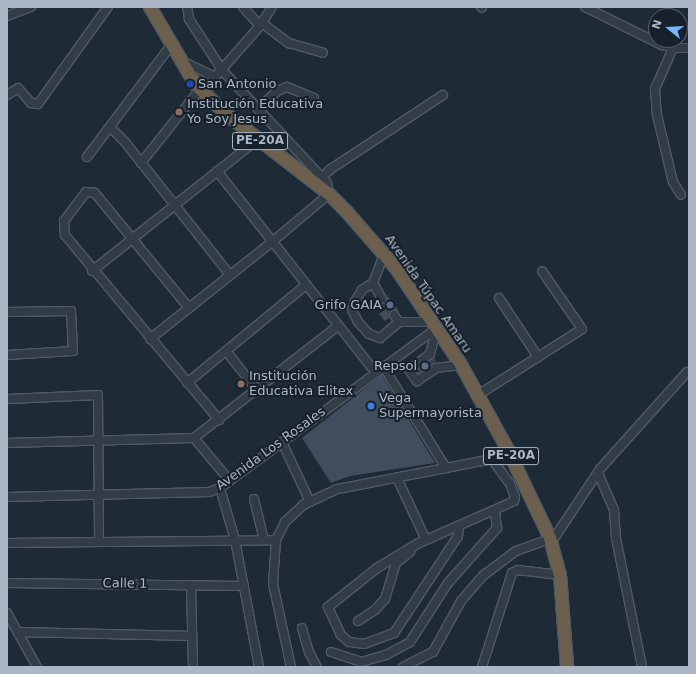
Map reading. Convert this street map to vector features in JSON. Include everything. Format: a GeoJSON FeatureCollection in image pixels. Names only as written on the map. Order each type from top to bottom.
{"type":"FeatureCollection","features":[{"type":"Feature","properties":{"kind":"highway","name":"Avenida Túpac Amaru"},"geometry":{"type":"LineString","coordinates":[[150,7],[180,61],[202,91],[258,139],[329,194],[384,254],[435,325],[461,365],[508,450],[550,538],[560,575],[567,667]]}},
{"type":"Feature","properties":{"kind":"street"},"geometry":{"type":"LineString","coordinates":[[7,16],[15,10],[30,7]]}},
{"type":"Feature","properties":{"kind":"street"},"geometry":{"type":"LineString","coordinates":[[7,94],[18,88],[31,103],[38,104],[108,7]]}},
{"type":"Feature","properties":{"kind":"street"},"geometry":{"type":"LineString","coordinates":[[150,339],[272,242],[329,194],[327,183],[322,177],[222,70],[189,19],[187,7]]}},
{"type":"Feature","properties":{"kind":"street"},"geometry":{"type":"LineString","coordinates":[[243,7],[261,24],[289,43],[323,53]]}},
{"type":"Feature","properties":{"kind":"street"},"geometry":{"type":"LineString","coordinates":[[141,163],[261,24],[272,7]]}},
{"type":"Feature","properties":{"kind":"street"},"geometry":{"type":"LineString","coordinates":[[585,7],[632,32],[648,38]]}},
{"type":"Feature","properties":{"kind":"street"},"geometry":{"type":"LineString","coordinates":[[87,157],[171,45]]}},
{"type":"Feature","properties":{"kind":"street"},"geometry":{"type":"LineString","coordinates":[[673,48],[655,89],[657,115],[673,182],[681,195]]}},
{"type":"Feature","properties":{"kind":"street"},"geometry":{"type":"LineString","coordinates":[[180,61],[215,77]]}},
{"type":"Feature","properties":{"kind":"street"},"geometry":{"type":"LineString","coordinates":[[258,109],[277,91],[287,87],[314,98]]}},
{"type":"Feature","properties":{"kind":"street"},"geometry":{"type":"LineString","coordinates":[[322,177],[330,169],[443,95]]}},
{"type":"Feature","properties":{"kind":"street"},"geometry":{"type":"LineString","coordinates":[[110,127],[141,163],[230,276]]}},
{"type":"Feature","properties":{"kind":"street"},"geometry":{"type":"LineString","coordinates":[[92,271],[258,139]]}},
{"type":"Feature","properties":{"kind":"street"},"geometry":{"type":"LineString","coordinates":[[217,171],[375,372]]}},
{"type":"Feature","properties":{"kind":"street"},"geometry":{"type":"LineString","coordinates":[[189,308],[95,193],[91,190],[86,192],[64,221],[63,228],[72,246],[219,420]]}},
{"type":"Feature","properties":{"kind":"street"},"geometry":{"type":"LineString","coordinates":[[384,254],[373,283],[362,290],[355,301],[352,310],[358,322],[369,334],[380,338],[399,322],[435,325],[430,354],[426,366],[461,365]]}},
{"type":"Feature","properties":{"kind":"street"},"geometry":{"type":"LineString","coordinates":[[478,395],[582,329],[542,271]]}},
{"type":"Feature","properties":{"kind":"street"},"geometry":{"type":"LineString","coordinates":[[373,283],[382,299]]}},
{"type":"Feature","properties":{"kind":"street"},"geometry":{"type":"LineString","coordinates":[[187,383],[306,285]]}},
{"type":"Feature","properties":{"kind":"street"},"geometry":{"type":"LineString","coordinates":[[499,298],[538,357]]}},
{"type":"Feature","properties":{"kind":"street"},"geometry":{"type":"LineString","coordinates":[[7,312],[71,311],[73,351],[7,355]]}},
{"type":"Feature","properties":{"kind":"street"},"geometry":{"type":"LineString","coordinates":[[394,315],[399,322]]}},
{"type":"Feature","properties":{"kind":"street","name":"Avenida Los Rosales"},"geometry":{"type":"LineString","coordinates":[[7,497],[99,496],[209,492],[220,488],[383,366],[435,325]]}},
{"type":"Feature","properties":{"kind":"street"},"geometry":{"type":"LineString","coordinates":[[7,443],[99,442],[194,438],[338,326]]}},
{"type":"Feature","properties":{"kind":"street"},"geometry":{"type":"LineString","coordinates":[[226,351],[256,390]]}},
{"type":"Feature","properties":{"kind":"street"},"geometry":{"type":"LineString","coordinates":[[383,366],[446,468]]}},
{"type":"Feature","properties":{"kind":"street"},"geometry":{"type":"LineString","coordinates":[[403,667],[432,652],[461,601],[484,575],[516,551],[555,536],[598,473],[687,372]]}},
{"type":"Feature","properties":{"kind":"street"},"geometry":{"type":"LineString","coordinates":[[7,399],[98,395],[99,541]]}},
{"type":"Feature","properties":{"kind":"street"},"geometry":{"type":"LineString","coordinates":[[194,438],[230,481]]}},
{"type":"Feature","properties":{"kind":"street"},"geometry":{"type":"LineString","coordinates":[[282,442],[310,502]]}},
{"type":"Feature","properties":{"kind":"street"},"geometry":{"type":"LineString","coordinates":[[291,667],[273,584],[276,540],[285,522],[310,502],[338,489],[492,459],[508,450]]}},
{"type":"Feature","properties":{"kind":"street"},"geometry":{"type":"LineString","coordinates":[[459,527],[458,536],[394,633],[372,642],[349,642],[340,635],[328,607],[392,557],[425,541],[510,505],[515,497],[510,484],[492,459]]}},
{"type":"Feature","properties":{"kind":"street"},"geometry":{"type":"LineString","coordinates":[[598,473],[614,510],[616,538],[642,667]]}},
{"type":"Feature","properties":{"kind":"street"},"geometry":{"type":"LineString","coordinates":[[397,478],[425,541]]}},
{"type":"Feature","properties":{"kind":"street"},"geometry":{"type":"LineString","coordinates":[[220,488],[235,540],[259,667]]}},
{"type":"Feature","properties":{"kind":"street"},"geometry":{"type":"LineString","coordinates":[[254,499],[264,540]]}},
{"type":"Feature","properties":{"kind":"street"},"geometry":{"type":"LineString","coordinates":[[331,652],[361,662],[386,655],[410,642],[448,583],[497,528],[495,512]]}},
{"type":"Feature","properties":{"kind":"street"},"geometry":{"type":"LineString","coordinates":[[7,543],[276,540]]}},
{"type":"Feature","properties":{"kind":"street"},"geometry":{"type":"LineString","coordinates":[[358,621],[375,610],[385,599],[396,563],[421,546],[425,541]]}},
{"type":"Feature","properties":{"kind":"street"},"geometry":{"type":"LineString","coordinates":[[482,667],[512,573],[518,570],[560,575]]}},
{"type":"Feature","properties":{"kind":"street","name":"Calle 1"},"geometry":{"type":"LineString","coordinates":[[7,583],[244,586]]}},
{"type":"Feature","properties":{"kind":"street"},"geometry":{"type":"LineString","coordinates":[[191,585],[193,667]]}},
{"type":"Feature","properties":{"kind":"street"},"geometry":{"type":"LineString","coordinates":[[7,613],[37,667]]}},
{"type":"Feature","properties":{"kind":"street"},"geometry":{"type":"LineString","coordinates":[[302,628],[317,667]]}},
{"type":"Feature","properties":{"kind":"street"},"geometry":{"type":"LineString","coordinates":[[18,632],[192,636]]}},
{"type":"Feature","properties":{"kind":"building"},"geometry":{"type":"Polygon","coordinates":[[[387,295],[399,311],[391,311],[389,318],[385,321],[379,314],[387,308],[384,304],[387,301],[387,295]]]}},
{"type":"Feature","properties":{"kind":"building"},"geometry":{"type":"Polygon","coordinates":[[[434,358],[436,362],[418,373],[417,371],[434,358]]]}},
{"type":"Feature","properties":{"kind":"building","name":"Vega Supermayorista"},"geometry":{"type":"Polygon","coordinates":[[[382,375],[435,463],[350,476],[331,483],[302,438],[382,375]]]}},
{"type":"Feature","properties":{"kind":"tunnel"},"geometry":{"type":"LineString","coordinates":[[382,299],[394,315]]}},
{"type":"Feature","properties":{"kind":"tunnel"},"geometry":{"type":"LineString","coordinates":[[428,359],[434,366]]}},
{"type":"Feature","properties":{"kind":"tunnel"},"geometry":{"type":"LineString","coordinates":[[423,363],[429,369]]}},
{"type":"Feature","properties":{"kind":"tunnel"},"geometry":{"type":"LineString","coordinates":[[417,367],[423,374]]}},
{"type":"Feature","properties":{"kind":"place","name":"San Antonio"},"geometry":{"type":"Point","coordinates":[190,84]}},
{"type":"Feature","properties":{"kind":"place","name":"Institución Educativa Yo Soy Jesus"},"geometry":{"type":"Point","coordinates":[179,112]}},
{"type":"Feature","properties":{"kind":"place","name":"Grifo GAIA"},"geometry":{"type":"Point","coordinates":[390,305]}},
{"type":"Feature","properties":{"kind":"place","name":"Repsol"},"geometry":{"type":"Point","coordinates":[425,366]}},
{"type":"Feature","properties":{"kind":"place","name":"Institución Educativa Elitex"},"geometry":{"type":"Point","coordinates":[241,384]}},
{"type":"Feature","properties":{"kind":"place","name":"Vega Supermayorista"},"geometry":{"type":"Point","coordinates":[371,406]}}]}
